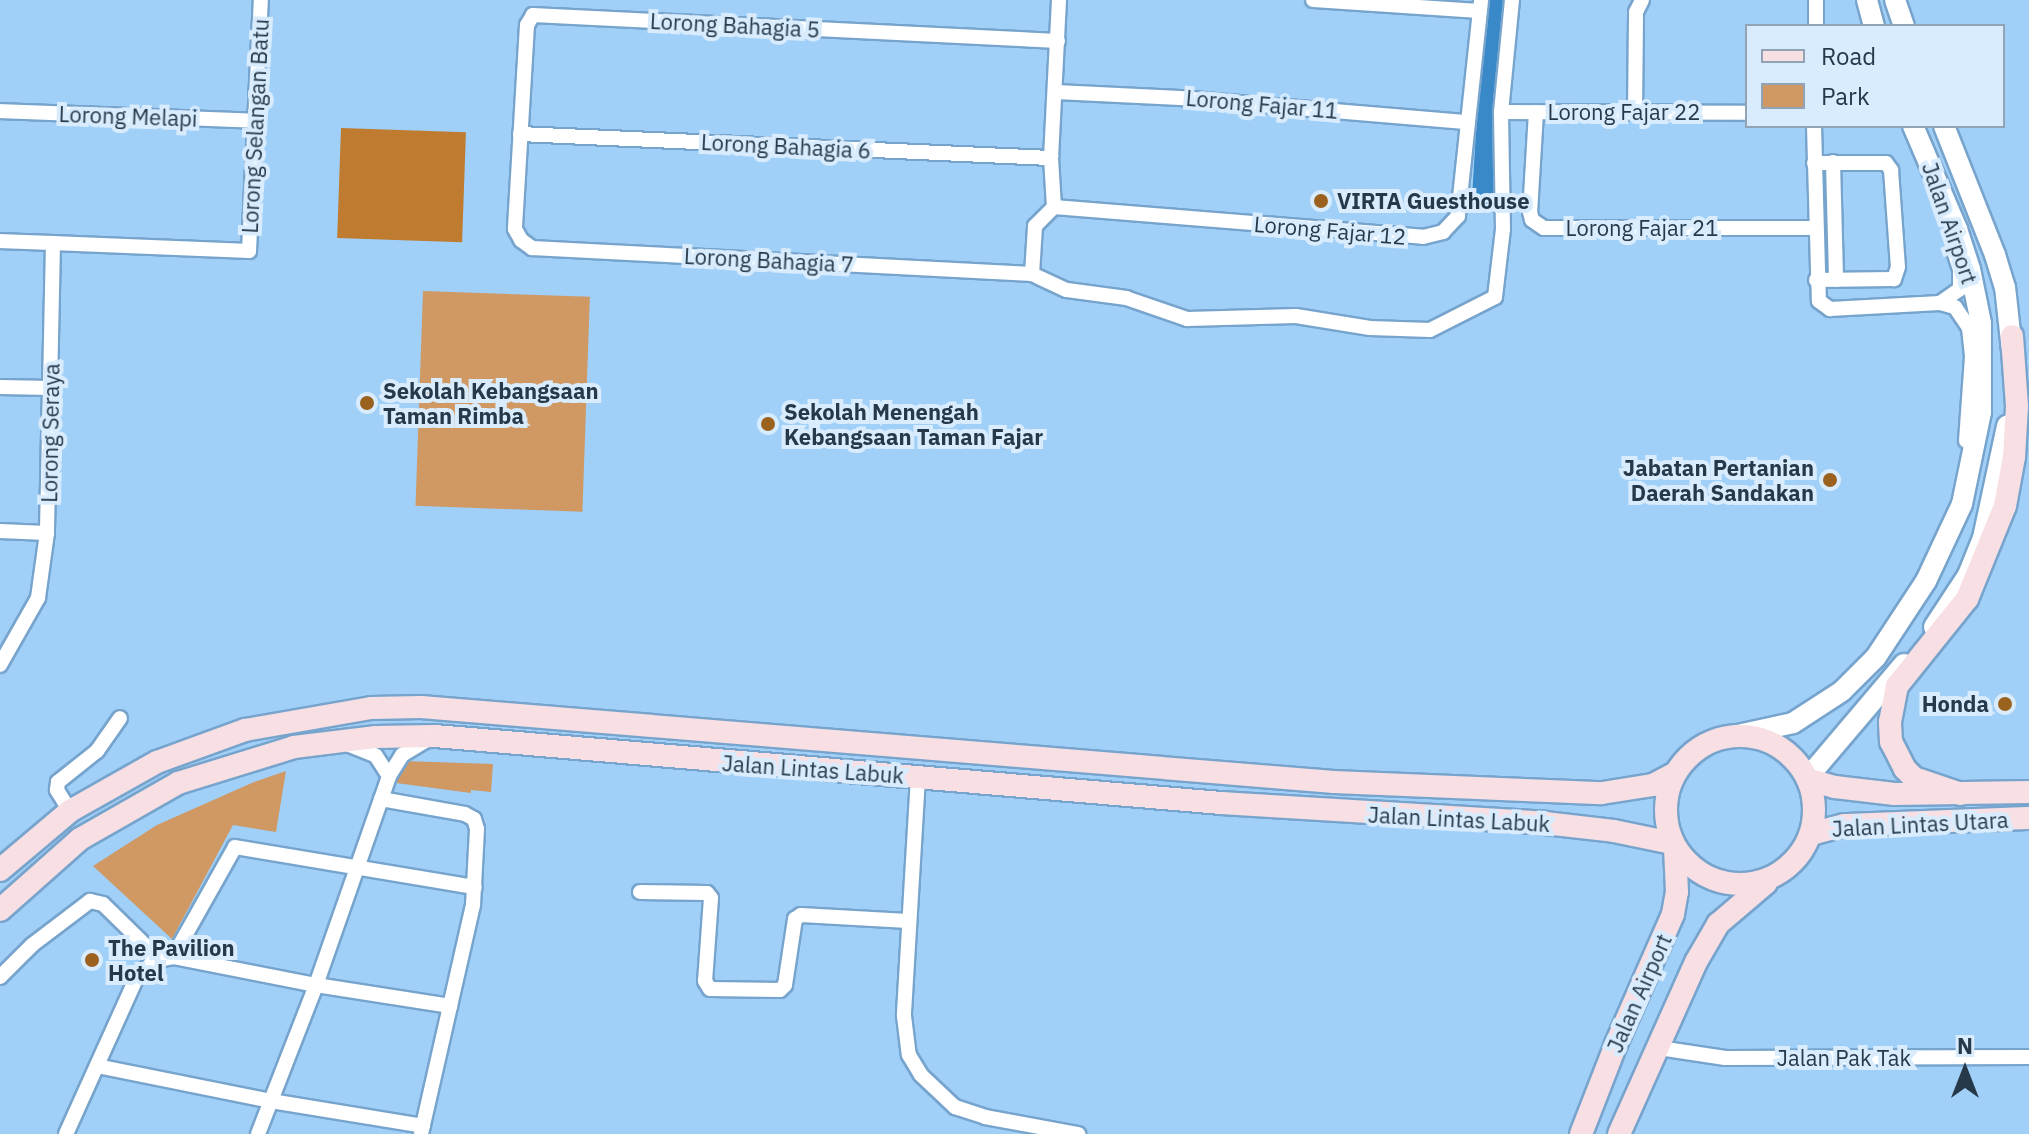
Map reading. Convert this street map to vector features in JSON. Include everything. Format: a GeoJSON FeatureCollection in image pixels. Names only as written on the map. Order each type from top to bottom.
{"type":"FeatureCollection","features":[{"type":"Feature","properties":{"kind":"main road"},"geometry":{"type":"LineString","coordinates":[[1867,0],[1873,24]]}},
{"type":"Feature","properties":{"kind":"main road","name":"Jalan Airport"},"geometry":{"type":"LineString","coordinates":[[1733,736],[1793,723],[1842,691],[1884,646],[1926,581],[1962,504],[1981,412],[1981,323],[1970,269],[1957,229],[1913,128]]}},
{"type":"Feature","properties":{"kind":"main road","name":"Jalan Airport"},"geometry":{"type":"LineString","coordinates":[[1810,778],[1934,627],[1968,575],[1983,538],[2004,447],[2012,336],[1995,255],[1945,128]]}},
{"type":"Feature","properties":{"kind":"main road"},"geometry":{"type":"LineString","coordinates":[[1961,794],[1914,778],[1905,769],[1891,742],[1890,722],[1897,686],[1967,599],[2005,506],[2014,457],[2017,406],[2012,336]]}},
{"type":"Feature","properties":{"kind":"main road","name":"Jalan Lintas Labuk"},"geometry":{"type":"LineString","coordinates":[[0,870],[70,811],[157,762],[245,730],[343,712],[421,707],[1334,782],[1602,793],[1653,785],[1674,774]]}},
{"type":"Feature","properties":{"kind":"main road","name":"Jalan Lintas Labuk"},"geometry":{"type":"LineString","coordinates":[[0,910],[80,839],[178,783],[256,757],[336,741],[435,736],[1345,812],[1545,823],[1614,831],[1673,846]]}},
{"type":"Feature","properties":{"kind":"main road"},"geometry":{"type":"LineString","coordinates":[[1733,736],[1755,737],[1776,745],[1810,778],[1815,815],[1811,834],[1797,859],[1773,877],[1752,884],[1729,884],[1708,878],[1689,865],[1673,846],[1665,817],[1666,795],[1674,774],[1689,755],[1709,742],[1733,736]]}},
{"type":"Feature","properties":{"kind":"main road","name":"Jalan Lintas Utara"},"geometry":{"type":"LineString","coordinates":[[1810,778],[1872,792],[2029,792]]}},
{"type":"Feature","properties":{"kind":"main road","name":"Jalan Lintas Utara"},"geometry":{"type":"LineString","coordinates":[[1811,834],[1845,825],[2029,818]]}},
{"type":"Feature","properties":{"kind":"main road","name":"Jalan Airport"},"geometry":{"type":"LineString","coordinates":[[1581,1134],[1616,1044],[1673,914],[1677,892],[1673,846]]}},
{"type":"Feature","properties":{"kind":"main road","name":"Jalan Airport"},"geometry":{"type":"LineString","coordinates":[[1619,1134],[1718,924],[1773,877]]}},
{"type":"Feature","properties":{"kind":"street","name":"Lorong Selangan Batu"},"geometry":{"type":"LineString","coordinates":[[53,243],[249,251],[261,0]]}},
{"type":"Feature","properties":{"kind":"street"},"geometry":{"type":"LineString","coordinates":[[1059,0],[1051,158],[1054,207],[1035,226],[1032,274],[1067,290],[1126,298],[1187,319],[1296,316],[1407,332],[1430,330],[1495,297],[1503,229],[1501,112],[1512,0]]}},
{"type":"Feature","properties":{"kind":"street"},"geometry":{"type":"LineString","coordinates":[[1313,0],[1481,6]]}},
{"type":"Feature","properties":{"kind":"street"},"geometry":{"type":"LineString","coordinates":[[1635,112],[1636,12],[1642,0]]}},
{"type":"Feature","properties":{"kind":"street"},"geometry":{"type":"LineString","coordinates":[[1816,0],[1816,24]]}},
{"type":"Feature","properties":{"kind":"street","name":"Lorong Fajar 12"},"geometry":{"type":"LineString","coordinates":[[1054,207],[1423,237],[1443,232],[1458,216],[1481,6]]}},
{"type":"Feature","properties":{"kind":"street","name":"Lorong Bahagia 5"},"geometry":{"type":"LineString","coordinates":[[515,229],[527,25],[533,15],[1058,41]]}},
{"type":"Feature","properties":{"kind":"street","name":"Lorong Fajar 11"},"geometry":{"type":"LineString","coordinates":[[1056,92],[1180,98],[1468,122]]}},
{"type":"Feature","properties":{"kind":"street","name":"Lorong Melapi"},"geometry":{"type":"LineString","coordinates":[[0,111],[255,121]]}},
{"type":"Feature","properties":{"kind":"street","name":"Lorong Fajar 22"},"geometry":{"type":"LineString","coordinates":[[1501,112],[1745,113]]}},
{"type":"Feature","properties":{"kind":"street","name":"Lorong Fajar 21"},"geometry":{"type":"LineString","coordinates":[[1536,112],[1530,212],[1532,220],[1544,228],[1815,228]]}},
{"type":"Feature","properties":{"kind":"street"},"geometry":{"type":"LineString","coordinates":[[1814,128],[1819,301],[1830,309],[1940,303],[1955,307],[1966,319],[1972,357],[1963,474],[1943,546]]}},
{"type":"Feature","properties":{"kind":"street"},"geometry":{"type":"LineString","coordinates":[[1913,128],[1960,269],[1960,289],[1940,303]]}},
{"type":"Feature","properties":{"kind":"street","name":"Lorong Bahagia 6"},"geometry":{"type":"LineString","coordinates":[[520,134],[1051,158]]}},
{"type":"Feature","properties":{"kind":"street"},"geometry":{"type":"LineString","coordinates":[[1833,162],[1836,280]]}},
{"type":"Feature","properties":{"kind":"street"},"geometry":{"type":"LineString","coordinates":[[1814,163],[1886,163],[1891,170],[1898,267],[1894,279],[1816,280]]}},
{"type":"Feature","properties":{"kind":"street","name":"Lorong Bahagia 7"},"geometry":{"type":"LineString","coordinates":[[515,229],[521,240],[532,248],[1032,274]]}},
{"type":"Feature","properties":{"kind":"street"},"geometry":{"type":"LineString","coordinates":[[0,241],[53,243]]}},
{"type":"Feature","properties":{"kind":"street","name":"Lorong Seraya"},"geometry":{"type":"LineString","coordinates":[[0,665],[38,598],[47,533],[53,243]]}},
{"type":"Feature","properties":{"kind":"street"},"geometry":{"type":"LineString","coordinates":[[0,387],[51,388]]}},
{"type":"Feature","properties":{"kind":"street"},"geometry":{"type":"LineString","coordinates":[[0,531],[47,533]]}},
{"type":"Feature","properties":{"kind":"street"},"geometry":{"type":"LineString","coordinates":[[70,811],[57,790],[58,782],[97,751],[120,718]]}},
{"type":"Feature","properties":{"kind":"street"},"geometry":{"type":"LineString","coordinates":[[258,1134],[359,869],[389,776],[402,755],[435,736]]}},
{"type":"Feature","properties":{"kind":"street"},"geometry":{"type":"LineString","coordinates":[[336,741],[376,756],[389,776]]}},
{"type":"Feature","properties":{"kind":"street"},"geometry":{"type":"LineString","coordinates":[[918,777],[904,1034],[909,1055],[921,1075],[955,1107],[985,1117],[1078,1134]]}},
{"type":"Feature","properties":{"kind":"street"},"geometry":{"type":"LineString","coordinates":[[97,1066],[422,1130],[475,887],[477,829],[474,819],[381,799]]}},
{"type":"Feature","properties":{"kind":"street"},"geometry":{"type":"LineString","coordinates":[[173,957],[235,847],[475,887]]}},
{"type":"Feature","properties":{"kind":"street"},"geometry":{"type":"LineString","coordinates":[[640,892],[707,893],[711,898],[705,981],[710,989],[780,990],[785,985],[795,919],[801,915],[908,921]]}},
{"type":"Feature","properties":{"kind":"street"},"geometry":{"type":"LineString","coordinates":[[0,977],[32,945],[85,903],[94,901],[103,904],[146,946],[154,961]]}},
{"type":"Feature","properties":{"kind":"street"},"geometry":{"type":"LineString","coordinates":[[66,1134],[137,977],[154,961],[173,957],[316,985],[450,1006]]}},
{"type":"Feature","properties":{"kind":"street","name":"Jalan Pak Tak"},"geometry":{"type":"LineString","coordinates":[[1659,1048],[1725,1058],[2029,1057]]}},
{"type":"Feature","properties":{"kind":"green space"},"geometry":{"type":"Polygon","coordinates":[[[423,291],[590,297],[582,512],[415,506],[423,291]]]}},
{"type":"Feature","properties":{"kind":"green space"},"geometry":{"type":"Polygon","coordinates":[[[403,761],[493,764],[491,792],[471,790],[471,793],[396,783],[403,761]]]}},
{"type":"Feature","properties":{"kind":"green space"},"geometry":{"type":"Polygon","coordinates":[[[286,771],[276,832],[233,825],[172,939],[93,866],[157,825],[286,771]]]}},
{"type":"Feature","properties":{"kind":"shaded area"},"geometry":{"type":"Polygon","coordinates":[[[341,128],[466,132],[462,242],[337,238],[341,128]]]}},
{"type":"Feature","properties":{"kind":"waterway"},"geometry":{"type":"LineString","coordinates":[[1484,198],[1496,0]]}},
{"type":"Feature","properties":{"kind":"place","name":"VIRTA Guesthouse"},"geometry":{"type":"Point","coordinates":[1321,201]}},
{"type":"Feature","properties":{"kind":"place","name":"Sekolah Kebangsaan Taman Rimba"},"geometry":{"type":"Point","coordinates":[367,403]}},
{"type":"Feature","properties":{"kind":"place","name":"Sekolah Menengah Kebangsaan Taman Fajar"},"geometry":{"type":"Point","coordinates":[768,424]}},
{"type":"Feature","properties":{"kind":"place","name":"Jabatan Pertanian Daerah Sandakan"},"geometry":{"type":"Point","coordinates":[1830,480]}},
{"type":"Feature","properties":{"kind":"place","name":"Honda"},"geometry":{"type":"Point","coordinates":[2005,704]}},
{"type":"Feature","properties":{"kind":"place","name":"The Pavilion Hotel"},"geometry":{"type":"Point","coordinates":[92,960]}}]}
